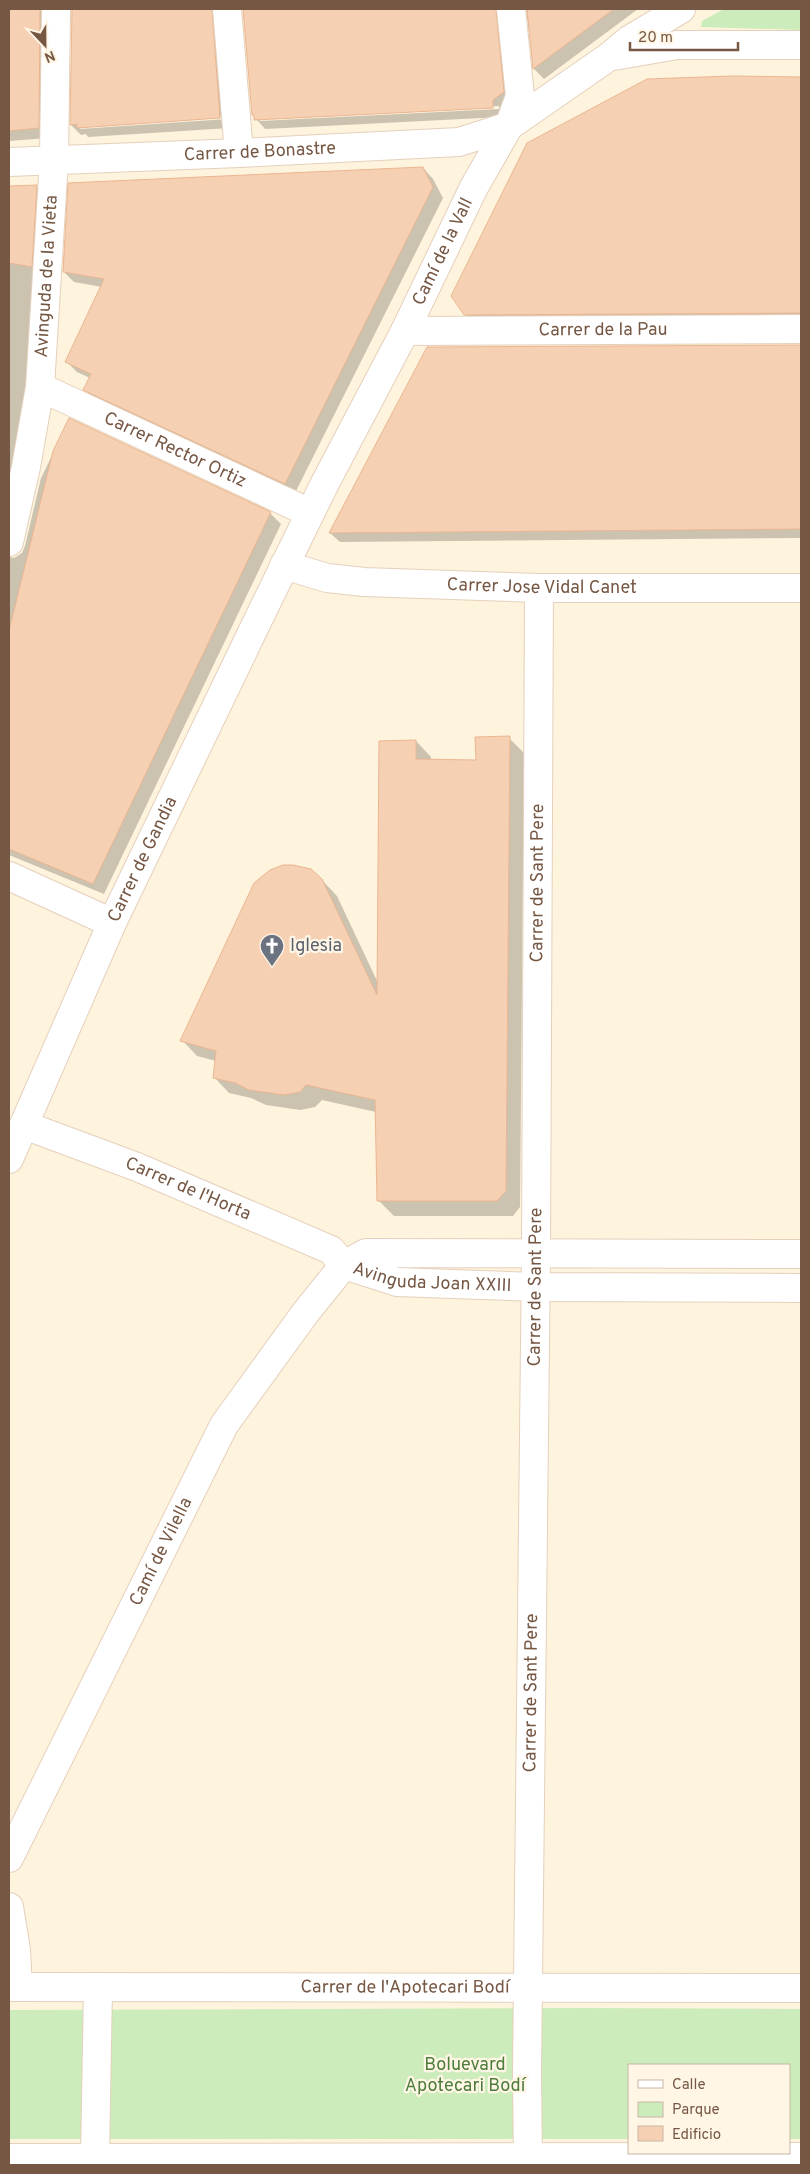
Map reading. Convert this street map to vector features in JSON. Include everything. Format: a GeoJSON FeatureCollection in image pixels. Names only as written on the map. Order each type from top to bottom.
{"type":"FeatureCollection","features":[{"type":"Feature","properties":{"kind":"street","name":"Avinguda de la Vieta"},"geometry":{"type":"LineString","coordinates":[[9,542],[17,465],[40,387],[54,160],[56,9]]}},
{"type":"Feature","properties":{"kind":"street"},"geometry":{"type":"LineString","coordinates":[[227,9],[239,154]]}},
{"type":"Feature","properties":{"kind":"street"},"geometry":{"type":"LineString","coordinates":[[509,126],[520,96],[510,9]]}},
{"type":"Feature","properties":{"kind":"street","name":"Camí de la Vall"},"geometry":{"type":"LineString","coordinates":[[284,565],[405,331],[474,187],[509,126],[610,56],[629,40],[681,9]]}},
{"type":"Feature","properties":{"kind":"street"},"geometry":{"type":"LineString","coordinates":[[610,56],[677,45],[801,46]]}},
{"type":"Feature","properties":{"kind":"street","name":"Carrer de Bonastre"},"geometry":{"type":"LineString","coordinates":[[9,162],[239,154],[459,142],[509,126]]}},
{"type":"Feature","properties":{"kind":"street","name":"Carrer de la Pau"},"geometry":{"type":"LineString","coordinates":[[405,331],[801,329]]}},
{"type":"Feature","properties":{"kind":"street","name":"Carrer Rector Ortiz"},"geometry":{"type":"LineString","coordinates":[[40,387],[310,512]]}},
{"type":"Feature","properties":{"kind":"street","name":"Carrer Jose Vidal Canet"},"geometry":{"type":"LineString","coordinates":[[284,565],[327,578],[364,582],[539,588],[801,588]]}},
{"type":"Feature","properties":{"kind":"street","name":"Carrer de Gandia"},"geometry":{"type":"LineString","coordinates":[[9,1159],[112,922],[284,565]]}},
{"type":"Feature","properties":{"kind":"street","name":"Carrer de Sant Pere"},"geometry":{"type":"LineString","coordinates":[[528,2161],[528,1987],[536,1287],[539,588]]}},
{"type":"Feature","properties":{"kind":"street"},"geometry":{"type":"LineString","coordinates":[[9,876],[112,922]]}},
{"type":"Feature","properties":{"kind":"street","name":"Carrer de l'Horta"},"geometry":{"type":"LineString","coordinates":[[24,1125],[137,1167],[331,1250],[344,1265]]}},
{"type":"Feature","properties":{"kind":"street","name":"Avinguda Joan XXIII"},"geometry":{"type":"LineString","coordinates":[[344,1265],[366,1253],[801,1254]]}},
{"type":"Feature","properties":{"kind":"street","name":"Avinguda Joan XXIII"},"geometry":{"type":"LineString","coordinates":[[344,1265],[397,1282],[536,1287],[801,1288]]}},
{"type":"Feature","properties":{"kind":"street","name":"Camí de Vilella"},"geometry":{"type":"LineString","coordinates":[[9,1858],[220,1433],[306,1312],[344,1265]]}},
{"type":"Feature","properties":{"kind":"street"},"geometry":{"type":"LineString","coordinates":[[9,1907],[16,1950],[14,1987]]}},
{"type":"Feature","properties":{"kind":"street","name":"Carrer de l'Apotecari Bodí"},"geometry":{"type":"LineString","coordinates":[[14,1987],[801,1988]]}},
{"type":"Feature","properties":{"kind":"street"},"geometry":{"type":"LineString","coordinates":[[95,2158],[98,1987]]}},
{"type":"Feature","properties":{"kind":"street"},"geometry":{"type":"LineString","coordinates":[[10,2161],[95,2158],[528,2161],[801,2157]]}},
{"type":"Feature","properties":{"kind":"green space"},"geometry":{"type":"Polygon","coordinates":[[[724,9],[801,9],[801,30],[701,27],[702,21],[724,9]]]}},
{"type":"Feature","properties":{"kind":"green space","name":"Boluevard Apotecari Bodí"},"geometry":{"type":"Polygon","coordinates":[[[801,2009],[801,2139],[790,2139],[790,2064],[628,2064],[628,2139],[9,2139],[9,2010],[801,2009]]]}},
{"type":"Feature","properties":{"kind":"building"},"geometry":{"type":"Polygon","coordinates":[[[9,9],[40,9],[39,128],[9,131],[9,9]]]}},
{"type":"Feature","properties":{"kind":"building"},"geometry":{"type":"Polygon","coordinates":[[[72,9],[212,9],[220,118],[77,128],[77,124],[70,125],[72,9]]]}},
{"type":"Feature","properties":{"kind":"building"},"geometry":{"type":"Polygon","coordinates":[[[243,9],[496,9],[504,92],[493,100],[493,108],[254,120],[243,9]]]}},
{"type":"Feature","properties":{"kind":"building"},"geometry":{"type":"Polygon","coordinates":[[[527,9],[614,9],[533,69],[527,9]]]}},
{"type":"Feature","properties":{"kind":"building"},"geometry":{"type":"Polygon","coordinates":[[[732,76],[801,77],[801,313],[464,315],[451,296],[527,143],[647,79],[732,76]]]}},
{"type":"Feature","properties":{"kind":"building"},"geometry":{"type":"Polygon","coordinates":[[[423,167],[433,187],[285,484],[83,390],[91,374],[65,362],[104,279],[63,272],[68,183],[423,167]]]}},
{"type":"Feature","properties":{"kind":"building"},"geometry":{"type":"Polygon","coordinates":[[[37,185],[32,267],[9,263],[9,186],[37,185]]]}},
{"type":"Feature","properties":{"kind":"building"},"geometry":{"type":"Polygon","coordinates":[[[801,345],[801,529],[329,533],[427,347],[801,345]]]}},
{"type":"Feature","properties":{"kind":"building"},"geometry":{"type":"Polygon","coordinates":[[[69,418],[271,512],[93,884],[9,849],[9,631],[53,451],[69,418]]]}},
{"type":"Feature","properties":{"kind":"building"},"geometry":{"type":"Polygon","coordinates":[[[510,736],[506,1191],[497,1201],[377,1201],[375,1100],[306,1085],[300,1092],[284,1095],[249,1090],[235,1083],[213,1078],[216,1051],[180,1041],[254,883],[270,870],[283,865],[311,869],[322,879],[377,995],[379,741],[416,740],[416,759],[476,760],[475,737],[510,736]]]}},
{"type":"Feature","properties":{"kind":"place","name":"Iglesia"},"geometry":{"type":"Point","coordinates":[272,967]}}]}
